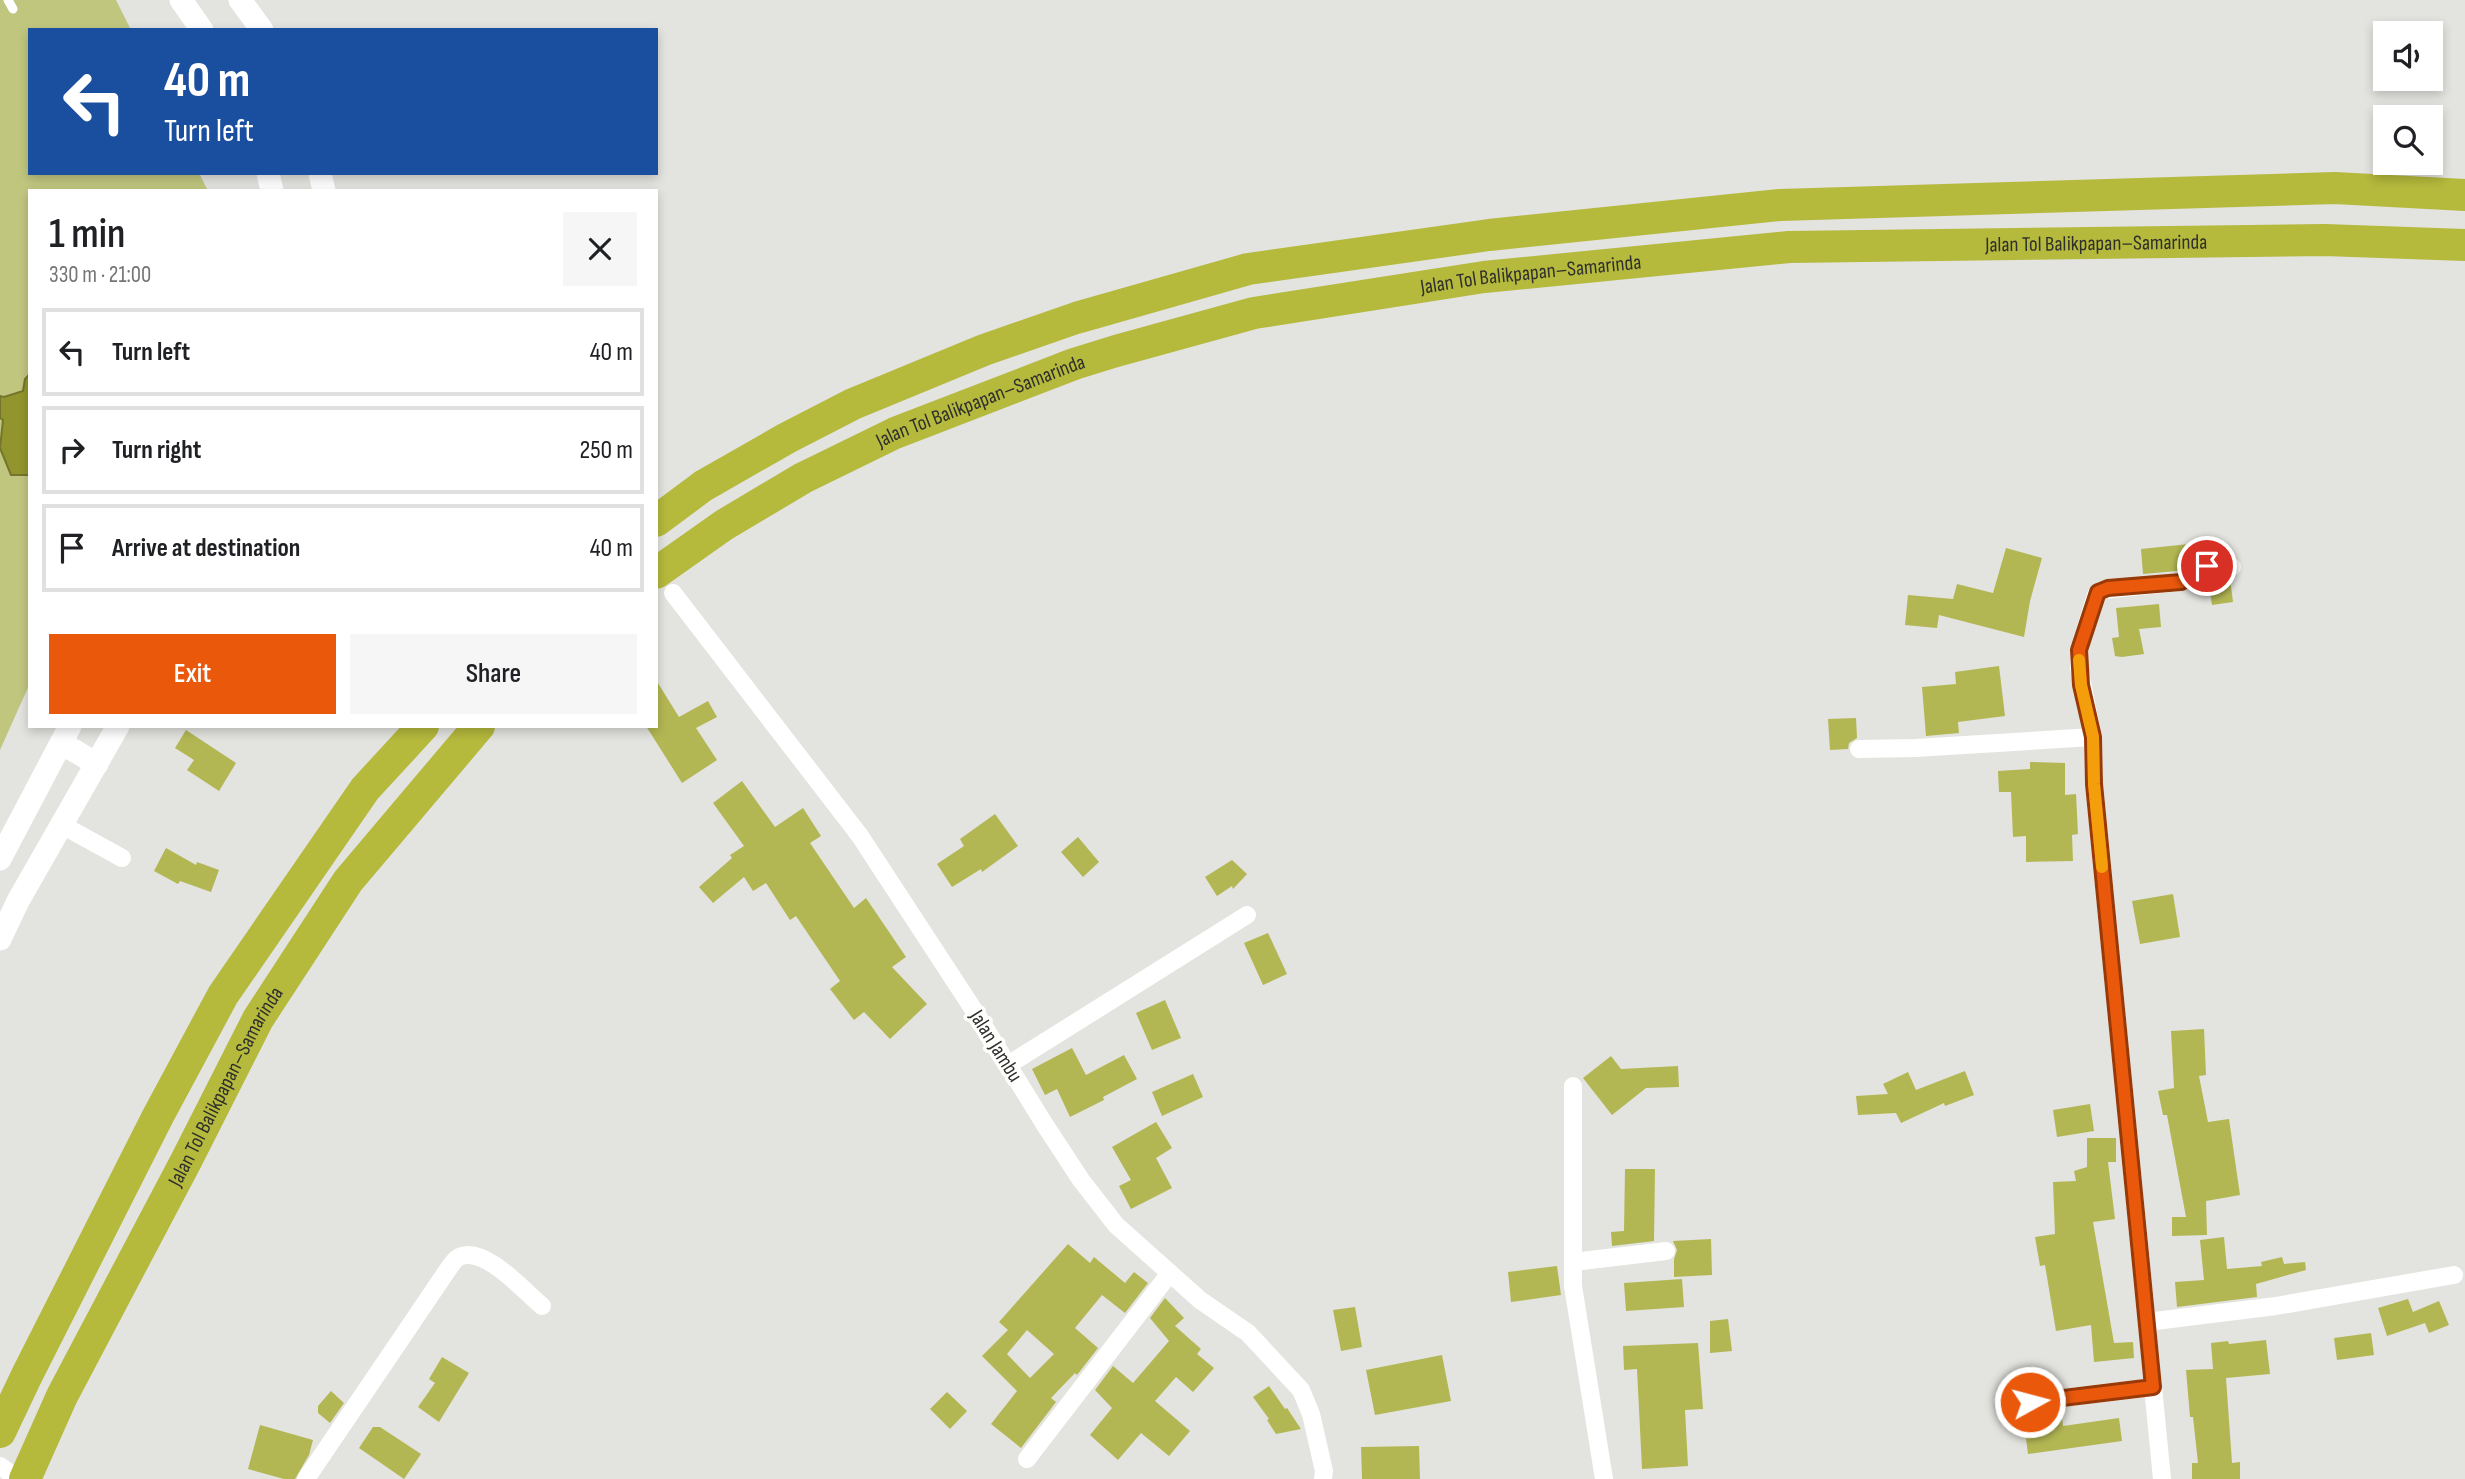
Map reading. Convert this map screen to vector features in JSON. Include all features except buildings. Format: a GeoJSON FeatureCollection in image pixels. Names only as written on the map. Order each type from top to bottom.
{"type":"FeatureCollection","features":[{"type":"Feature","properties":{"kind":"highway","name":"Jalan Tol Balikpapan–Samarinda"},"geometry":{"type":"LineString","coordinates":[[658,520],[703,486],[853,404],[984,350],[1076,318],[1248,269],[1489,235],[1780,205],[2335,188],[2465,195]]}},
{"type":"Feature","properties":{"kind":"highway","name":"Jalan Tol Balikpapan–Samarinda"},"geometry":{"type":"LineString","coordinates":[[664,583],[724,525],[803,478],[895,433],[1074,364],[1254,313],[1484,277],[1789,247],[2325,240],[2465,245]]}},
{"type":"Feature","properties":{"kind":"highway","name":"Jalan Tol Balikpapan–Samarinda"},"geometry":{"type":"LineString","coordinates":[[0,1432],[158,1116],[223,995],[365,789],[421,728]]}},
{"type":"Feature","properties":{"kind":"highway","name":"Jalan Tol Balikpapan–Samarinda"},"geometry":{"type":"LineString","coordinates":[[25,1479],[62,1396],[258,1019],[348,881],[477,728]]}},
{"type":"Feature","properties":{"kind":"street"},"geometry":{"type":"LineString","coordinates":[[181,0],[201,28]]}},
{"type":"Feature","properties":{"kind":"street"},"geometry":{"type":"LineString","coordinates":[[240,0],[261,28]]}},
{"type":"Feature","properties":{"kind":"street"},"geometry":{"type":"LineString","coordinates":[[2162,1479],[2096,798],[2093,737],[2081,685],[2079,650],[2098,592],[2108,588],[2181,582],[2207,566],[2232,567]]}},
{"type":"Feature","properties":{"kind":"street","name":"Jalan Jambu"},"geometry":{"type":"LineString","coordinates":[[664,583],[860,836],[1074,1169],[1116,1224],[1200,1300],[1248,1333],[1301,1390],[1311,1414],[1324,1471],[1323,1479]]}},
{"type":"Feature","properties":{"kind":"street"},"geometry":{"type":"LineString","coordinates":[[0,939],[18,901],[117,728]]}},
{"type":"Feature","properties":{"kind":"street"},"geometry":{"type":"LineString","coordinates":[[0,859],[66,735],[97,764]]}},
{"type":"Feature","properties":{"kind":"street"},"geometry":{"type":"LineString","coordinates":[[1860,748],[1916,748],[2093,737]]}},
{"type":"Feature","properties":{"kind":"street"},"geometry":{"type":"LineString","coordinates":[[62,825],[122,858]]}},
{"type":"Feature","properties":{"kind":"street"},"geometry":{"type":"LineString","coordinates":[[1008,1065],[1247,915]]}},
{"type":"Feature","properties":{"kind":"street"},"geometry":{"type":"LineString","coordinates":[[1573,1086],[1573,1286],[1604,1479]]}},
{"type":"Feature","properties":{"kind":"street"},"geometry":{"type":"LineString","coordinates":[[1573,1262],[1666,1251]]}},
{"type":"Feature","properties":{"kind":"street"},"geometry":{"type":"LineString","coordinates":[[306,1479],[451,1265],[459,1258],[474,1255],[488,1260],[542,1306]]}},
{"type":"Feature","properties":{"kind":"street"},"geometry":{"type":"LineString","coordinates":[[1027,1459],[1170,1273]]}},
{"type":"Feature","properties":{"kind":"street"},"geometry":{"type":"LineString","coordinates":[[2147,1322],[2276,1306],[2454,1275]]}},
{"type":"Feature","properties":{"kind":"street"},"geometry":{"type":"LineString","coordinates":[[2030,1402],[2153,1387]]}},
{"type":"Feature","properties":{"kind":"street"},"geometry":{"type":"LineString","coordinates":[[0,1466],[18,1479]]}},
{"type":"Feature","properties":{"kind":"green space"},"geometry":{"type":"Polygon","coordinates":[[[0,0],[116,0],[130,28],[28,28],[28,175],[200,175],[207,189],[28,189],[28,687],[0,750],[0,0]]]}},
{"type":"Feature","properties":{"kind":"shaded area"},"geometry":{"type":"Polygon","coordinates":[[[28,376],[28,475],[11,475],[0,448],[3,420],[0,418],[0,396],[23,391],[28,376]]]}},
{"type":"Feature","properties":{"kind":"slow traffic"},"geometry":{"type":"LineString","coordinates":[[2079,660],[2081,685],[2093,737],[2094,784],[2102,867]]}},
{"type":"Feature","properties":{"kind":"route"},"geometry":{"type":"LineString","coordinates":[[2030,1402],[2153,1387],[2094,784],[2093,737],[2081,685],[2079,650],[2098,592],[2108,588],[2186,581],[2207,566]]}}]}
